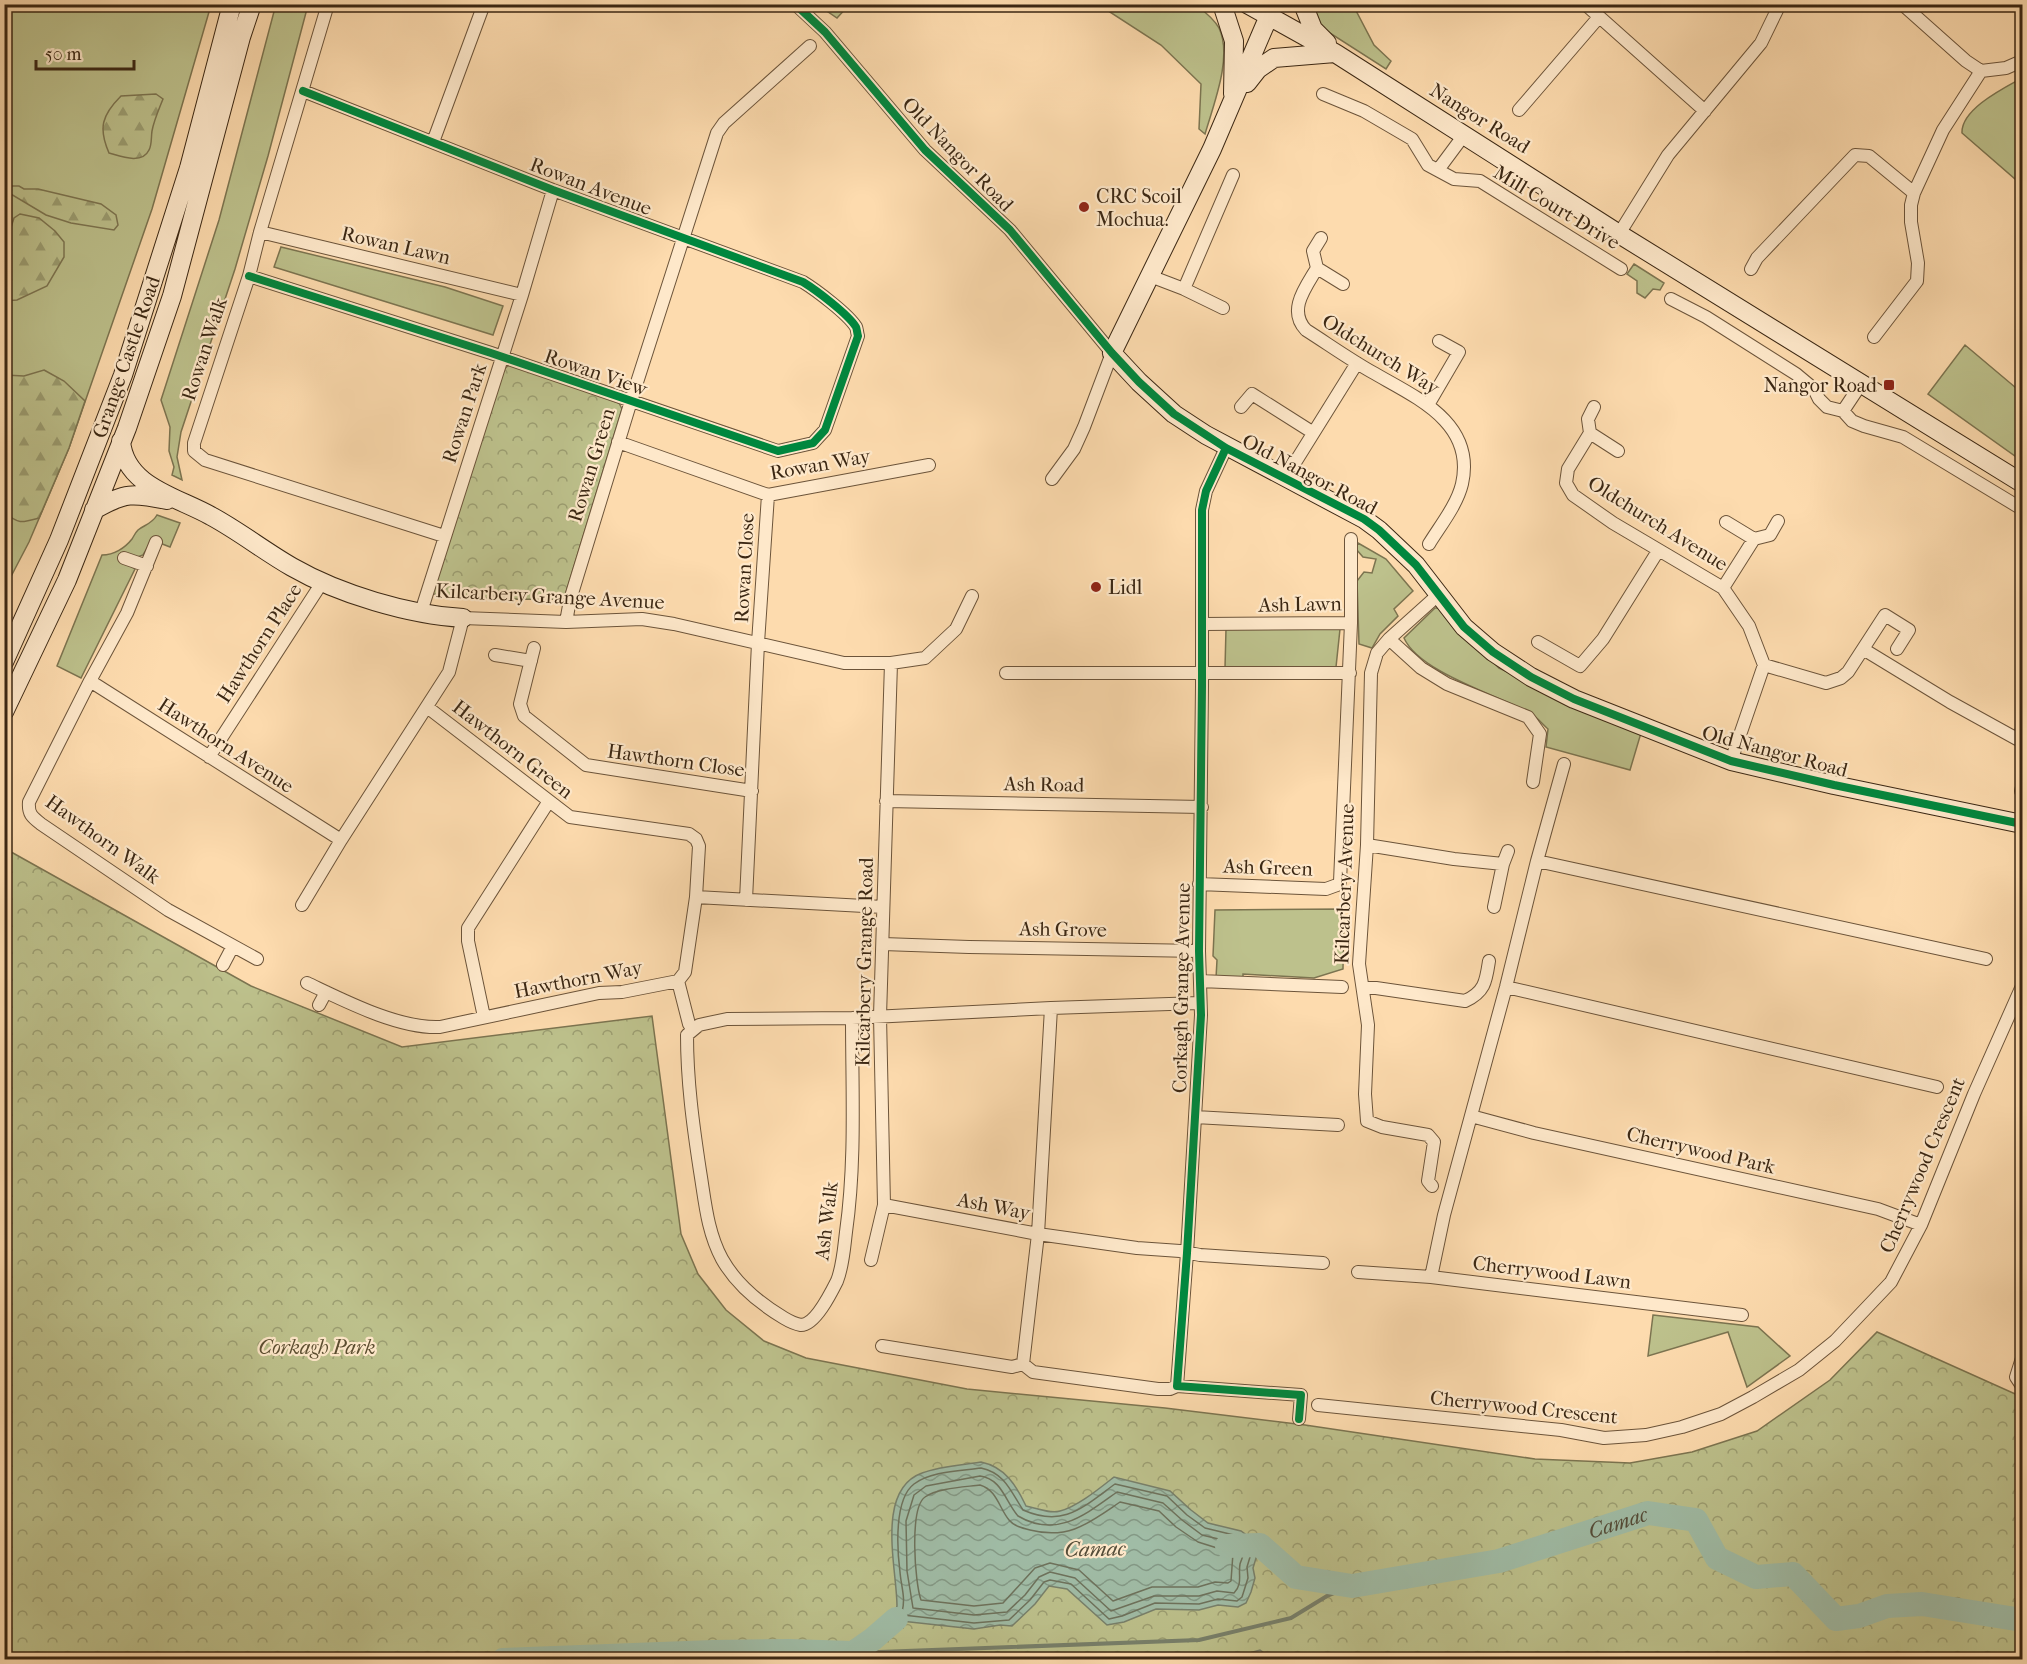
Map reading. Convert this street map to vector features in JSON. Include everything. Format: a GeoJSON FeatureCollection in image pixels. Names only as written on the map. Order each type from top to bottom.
{"type":"FeatureCollection","features":[{"type":"Feature","properties":{"kind":"main road","name":"Grange Castle Road"},"geometry":{"type":"LineString","coordinates":[[4,662],[59,540],[123,375],[189,168],[232,4]]}},
{"type":"Feature","properties":{"kind":"main road","name":"Grange Castle Road"},"geometry":{"type":"LineString","coordinates":[[4,712],[67,580],[121,441],[172,296],[241,37],[252,4]]}},
{"type":"Feature","properties":{"kind":"main road"},"geometry":{"type":"LineString","coordinates":[[1222,4],[1233,41],[1233,102]]}},
{"type":"Feature","properties":{"kind":"main road","name":"Nangor Road"},"geometry":{"type":"LineString","coordinates":[[1247,4],[1272,10],[1335,53],[1620,234],[2022,483]]}},
{"type":"Feature","properties":{"kind":"main road"},"geometry":{"type":"LineString","coordinates":[[1303,4],[1313,29],[1335,53]]}},
{"type":"Feature","properties":{"kind":"main road"},"geometry":{"type":"LineString","coordinates":[[1112,353],[1212,149],[1272,10]]}},
{"type":"Feature","properties":{"kind":"main road"},"geometry":{"type":"LineString","coordinates":[[1233,102],[1258,69],[1274,58],[1335,53]]}},
{"type":"Feature","properties":{"kind":"main road","name":"Old Nangor Road"},"geometry":{"type":"LineString","coordinates":[[1112,353],[1174,414],[1226,448],[1286,477],[1364,519],[1379,530],[1416,565],[1464,627],[1493,652],[1531,677],[1609,714],[1731,761],[2022,824]]}},
{"type":"Feature","properties":{"kind":"main road","name":"Kilcarbery Grange Avenue"},"geometry":{"type":"LineString","coordinates":[[121,441],[122,453],[138,478],[210,515],[294,568],[367,598],[421,612],[463,618]]}},
{"type":"Feature","properties":{"kind":"main road","name":"Kilcarbery Grange Avenue"},"geometry":{"type":"LineString","coordinates":[[94,510],[117,497],[126,495],[147,495],[186,504]]}},
{"type":"Feature","properties":{"kind":"street","name":"Rowan Walk"},"geometry":{"type":"LineString","coordinates":[[328,4],[249,276],[194,443],[194,452],[206,460],[444,536]]}},
{"type":"Feature","properties":{"kind":"street"},"geometry":{"type":"LineString","coordinates":[[433,142],[484,4]]}},
{"type":"Feature","properties":{"kind":"street","name":"Old Nangor Road"},"geometry":{"type":"LineString","coordinates":[[795,4],[825,32],[925,150],[1010,230],[1112,353]]}},
{"type":"Feature","properties":{"kind":"street"},"geometry":{"type":"LineString","coordinates":[[1586,4],[1705,111]]}},
{"type":"Feature","properties":{"kind":"street"},"geometry":{"type":"LineString","coordinates":[[1620,234],[1668,155],[1761,43],[1780,4]]}},
{"type":"Feature","properties":{"kind":"street"},"geometry":{"type":"LineString","coordinates":[[1902,4],[1965,61],[1981,71],[2006,68],[2022,62]]}},
{"type":"Feature","properties":{"kind":"street"},"geometry":{"type":"LineString","coordinates":[[1519,110],[1599,17]]}},
{"type":"Feature","properties":{"kind":"street","name":"Rowan Green"},"geometry":{"type":"LineString","coordinates":[[566,622],[570,600],[618,442],[717,133],[724,123],[810,46]]}},
{"type":"Feature","properties":{"kind":"street"},"geometry":{"type":"LineString","coordinates":[[1874,337],[1917,281],[1918,263],[1911,222],[1914,192],[1943,130],[1981,71]]}},
{"type":"Feature","properties":{"kind":"street","name":"Rowan Avenue"},"geometry":{"type":"LineString","coordinates":[[303,91],[553,190],[803,282],[818,292],[857,328]]}},
{"type":"Feature","properties":{"kind":"street","name":"Mill Court Drive"},"geometry":{"type":"LineString","coordinates":[[1323,94],[1364,111],[1412,139],[1428,165],[1454,178],[1480,181],[1621,269]]}},
{"type":"Feature","properties":{"kind":"street"},"geometry":{"type":"LineString","coordinates":[[1438,170],[1464,135]]}},
{"type":"Feature","properties":{"kind":"street"},"geometry":{"type":"LineString","coordinates":[[1751,269],[1757,258],[1855,154],[1869,156],[1914,192]]}},
{"type":"Feature","properties":{"kind":"street"},"geometry":{"type":"LineString","coordinates":[[1184,289],[1233,175]]}},
{"type":"Feature","properties":{"kind":"street","name":"Rowan Park"},"geometry":{"type":"LineString","coordinates":[[421,612],[553,190]]}},
{"type":"Feature","properties":{"kind":"street","name":"Rowan Lawn"},"geometry":{"type":"LineString","coordinates":[[260,232],[522,295]]}},
{"type":"Feature","properties":{"kind":"street"},"geometry":{"type":"LineString","coordinates":[[1321,237],[1313,251],[1317,268],[1343,284]]}},
{"type":"Feature","properties":{"kind":"street","name":"Oldchurch Way"},"geometry":{"type":"LineString","coordinates":[[1317,268],[1299,298],[1298,312],[1301,324],[1306,330],[1357,363],[1428,405],[1443,417],[1458,439],[1463,462],[1461,484],[1453,504],[1429,544]]}},
{"type":"Feature","properties":{"kind":"street","name":"Rowan View"},"geometry":{"type":"LineString","coordinates":[[249,276],[502,357],[778,451],[813,443],[825,430],[858,336],[857,328]]}},
{"type":"Feature","properties":{"kind":"street"},"geometry":{"type":"LineString","coordinates":[[1150,276],[1223,308]]}},
{"type":"Feature","properties":{"kind":"street"},"geometry":{"type":"LineString","coordinates":[[1671,299],[1706,317],[1795,373],[1814,389],[1819,399],[1827,407],[1843,411],[1852,421],[1903,437],[2022,509]]}},
{"type":"Feature","properties":{"kind":"street"},"geometry":{"type":"LineString","coordinates":[[1428,405],[1459,352],[1439,341]]}},
{"type":"Feature","properties":{"kind":"street"},"geometry":{"type":"LineString","coordinates":[[1052,479],[1079,438],[1112,353]]}},
{"type":"Feature","properties":{"kind":"street"},"geometry":{"type":"LineString","coordinates":[[1286,477],[1357,363]]}},
{"type":"Feature","properties":{"kind":"street"},"geometry":{"type":"LineString","coordinates":[[1843,411],[1861,384]]}},
{"type":"Feature","properties":{"kind":"street"},"geometry":{"type":"LineString","coordinates":[[1241,407],[1252,394],[1312,432]]}},
{"type":"Feature","properties":{"kind":"street"},"geometry":{"type":"LineString","coordinates":[[1594,406],[1588,419],[1590,433],[1618,451]]}},
{"type":"Feature","properties":{"kind":"street","name":"Oldchurch Avenue"},"geometry":{"type":"LineString","coordinates":[[1590,433],[1568,469],[1566,483],[1573,495],[1658,551],[1723,588],[1749,626],[1764,665]]}},
{"type":"Feature","properties":{"kind":"street","name":"Rowan Way"},"geometry":{"type":"LineString","coordinates":[[618,442],[768,495],[929,465]]}},
{"type":"Feature","properties":{"kind":"street","name":"Corkagh Grange Avenue"},"geometry":{"type":"LineString","coordinates":[[1177,1386],[1200,1015],[1203,500],[1226,448]]}},
{"type":"Feature","properties":{"kind":"street","name":"Rowan Close"},"geometry":{"type":"LineString","coordinates":[[758,643],[768,495]]}},
{"type":"Feature","properties":{"kind":"street"},"geometry":{"type":"LineString","coordinates":[[1723,588],[1754,539],[1770,535],[1778,521]]}},
{"type":"Feature","properties":{"kind":"street"},"geometry":{"type":"LineString","coordinates":[[1726,522],[1754,539]]}},
{"type":"Feature","properties":{"kind":"street","name":"Ash Lawn"},"geometry":{"type":"LineString","coordinates":[[1202,624],[1351,623],[1351,539]]}},
{"type":"Feature","properties":{"kind":"street","name":"Hawthorn Walk"},"geometry":{"type":"LineString","coordinates":[[156,542],[127,613],[29,802],[29,810],[32,816],[146,896],[257,959]]}},
{"type":"Feature","properties":{"kind":"street"},"geometry":{"type":"LineString","coordinates":[[1538,642],[1580,666],[1603,639],[1658,551]]}},
{"type":"Feature","properties":{"kind":"street"},"geometry":{"type":"LineString","coordinates":[[124,558],[147,566]]}},
{"type":"Feature","properties":{"kind":"street","name":"Hawthorn Place"},"geometry":{"type":"LineString","coordinates":[[209,757],[323,581]]}},
{"type":"Feature","properties":{"kind":"street","name":"Kilcarbery Avenue"},"geometry":{"type":"LineString","coordinates":[[1432,1186],[1428,1181],[1434,1142],[1428,1135],[1367,1121],[1365,1094],[1368,1025],[1359,964],[1367,845],[1368,704],[1371,673],[1377,653],[1389,639],[1438,595]]}},
{"type":"Feature","properties":{"kind":"street","name":"Kilcarbery Grange Avenue"},"geometry":{"type":"LineString","coordinates":[[463,618],[566,622],[642,619],[674,624],[843,663],[891,663],[925,658],[956,629],[972,596]]}},
{"type":"Feature","properties":{"kind":"street"},"geometry":{"type":"LineString","coordinates":[[1731,761],[1764,665],[1826,683],[1841,678],[1848,672],[1885,615],[1909,630],[1896,649]]}},
{"type":"Feature","properties":{"kind":"street"},"geometry":{"type":"LineString","coordinates":[[302,905],[449,672],[463,618]]}},
{"type":"Feature","properties":{"kind":"street","name":"Ash Green"},"geometry":{"type":"LineString","coordinates":[[1199,884],[1326,889],[1340,882],[1351,623]]}},
{"type":"Feature","properties":{"kind":"street"},"geometry":{"type":"LineString","coordinates":[[1389,639],[1421,668],[1448,684],[1528,717],[1540,734],[1533,782]]}},
{"type":"Feature","properties":{"kind":"street","name":"Hawthorn Close"},"geometry":{"type":"LineString","coordinates":[[746,900],[758,643]]}},
{"type":"Feature","properties":{"kind":"street","name":"Hawthorn Close"},"geometry":{"type":"LineString","coordinates":[[534,648],[520,704],[525,716],[586,765],[752,791]]}},
{"type":"Feature","properties":{"kind":"street"},"geometry":{"type":"LineString","coordinates":[[1863,649],[1950,702],[2021,738]]}},
{"type":"Feature","properties":{"kind":"street"},"geometry":{"type":"LineString","coordinates":[[495,655],[531,661]]}},
{"type":"Feature","properties":{"kind":"street","name":"Kilcarbery Grange Road"},"geometry":{"type":"LineString","coordinates":[[871,1260],[885,1205],[880,1016],[891,663]]}},
{"type":"Feature","properties":{"kind":"street"},"geometry":{"type":"LineString","coordinates":[[1006,673],[1350,673]]}},
{"type":"Feature","properties":{"kind":"street","name":"Hawthorn Avenue"},"geometry":{"type":"LineString","coordinates":[[90,681],[327,834],[341,840]]}},
{"type":"Feature","properties":{"kind":"street","name":"Hawthorn Green"},"geometry":{"type":"LineString","coordinates":[[427,707],[570,817],[689,834],[696,839],[699,846],[696,897],[685,972],[678,981]]}},
{"type":"Feature","properties":{"kind":"street"},"geometry":{"type":"LineString","coordinates":[[1431,1277],[1444,1215],[1564,764]]}},
{"type":"Feature","properties":{"kind":"street"},"geometry":{"type":"LineString","coordinates":[[484,1017],[468,941],[468,928],[549,801]]}},
{"type":"Feature","properties":{"kind":"street","name":"Ash Road"},"geometry":{"type":"LineString","coordinates":[[886,801],[1202,807]]}},
{"type":"Feature","properties":{"kind":"street"},"geometry":{"type":"LineString","coordinates":[[1367,845],[1454,859],[1503,864]]}},
{"type":"Feature","properties":{"kind":"street"},"geometry":{"type":"LineString","coordinates":[[1494,907],[1508,851]]}},
{"type":"Feature","properties":{"kind":"street"},"geometry":{"type":"LineString","coordinates":[[1537,861],[1986,959]]}},
{"type":"Feature","properties":{"kind":"street"},"geometry":{"type":"LineString","coordinates":[[696,897],[883,907]]}},
{"type":"Feature","properties":{"kind":"street","name":"Ash Grove"},"geometry":{"type":"LineString","coordinates":[[883,944],[1199,951]]}},
{"type":"Feature","properties":{"kind":"street"},"geometry":{"type":"LineString","coordinates":[[223,965],[233,946]]}},
{"type":"Feature","properties":{"kind":"street"},"geometry":{"type":"LineString","coordinates":[[1363,988],[1465,1001],[1477,996],[1485,982],[1489,962]]}},
{"type":"Feature","properties":{"kind":"street"},"geometry":{"type":"LineString","coordinates":[[678,981],[688,1024],[692,1029],[699,1025],[728,1019],[852,1018],[1199,1003]]}},
{"type":"Feature","properties":{"kind":"street","name":"Hawthorn Way"},"geometry":{"type":"LineString","coordinates":[[307,983],[416,1026],[440,1026],[600,993],[622,992],[678,981]]}},
{"type":"Feature","properties":{"kind":"street"},"geometry":{"type":"LineString","coordinates":[[1200,981],[1342,987]]}},
{"type":"Feature","properties":{"kind":"street","name":"Cherrywood Crescent"},"geometry":{"type":"LineString","coordinates":[[1318,1405],[1561,1430],[1604,1438],[1646,1435],[1682,1427],[1721,1414],[1799,1370],[1835,1341],[1891,1282],[1921,1225],[1974,1094],[2022,986]]}},
{"type":"Feature","properties":{"kind":"street"},"geometry":{"type":"LineString","coordinates":[[1506,987],[1937,1087]]}},
{"type":"Feature","properties":{"kind":"street"},"geometry":{"type":"LineString","coordinates":[[319,1005],[326,992]]}},
{"type":"Feature","properties":{"kind":"street"},"geometry":{"type":"LineString","coordinates":[[1051,1008],[1038,1234],[1137,1248],[1323,1263]]}},
{"type":"Feature","properties":{"kind":"street","name":"Ash Walk"},"geometry":{"type":"LineString","coordinates":[[692,1029],[687,1035],[689,1093],[711,1236],[723,1260],[743,1287],[762,1304],[791,1322],[802,1325],[810,1322],[816,1316],[838,1279],[842,1264],[852,1190],[852,1018]]}},
{"type":"Feature","properties":{"kind":"street","name":"Cherrywood Park"},"geometry":{"type":"LineString","coordinates":[[1471,1116],[1534,1133],[1878,1209],[1921,1225]]}},
{"type":"Feature","properties":{"kind":"street"},"geometry":{"type":"LineString","coordinates":[[1195,1117],[1338,1125]]}},
{"type":"Feature","properties":{"kind":"street","name":"Ash Way"},"geometry":{"type":"LineString","coordinates":[[885,1205],[1038,1234],[1023,1364]]}},
{"type":"Feature","properties":{"kind":"street","name":"Cherrywood Lawn"},"geometry":{"type":"LineString","coordinates":[[1358,1272],[1431,1277],[1742,1315]]}},
{"type":"Feature","properties":{"kind":"street"},"geometry":{"type":"LineString","coordinates":[[882,1346],[1012,1367],[1023,1364],[1033,1372],[1158,1389],[1170,1389],[1177,1386],[1301,1395],[1299,1419]]}},
{"type":"Feature","properties":{"kind":"street"},"geometry":{"type":"LineString","coordinates":[[2022,1358],[2016,1377],[2022,1386]]}},
{"type":"Feature","properties":{"kind":"green space"},"geometry":{"type":"Polygon","coordinates":[[[276,4],[308,5],[235,269],[181,432],[177,457],[182,480],[172,475],[174,467],[169,451],[170,427],[161,400],[219,220],[276,4]]]}},
{"type":"Feature","properties":{"kind":"green space"},"geometry":{"type":"Polygon","coordinates":[[[5,5],[211,5],[152,209],[69,448],[29,542],[5,588],[5,5]]]}},
{"type":"Feature","properties":{"kind":"green space"},"geometry":{"type":"Polygon","coordinates":[[[818,5],[849,5],[837,18],[818,5]]]}},
{"type":"Feature","properties":{"kind":"green space"},"geometry":{"type":"Polygon","coordinates":[[[1099,5],[1196,5],[1214,21],[1223,40],[1223,67],[1205,134],[1199,129],[1201,84],[1161,45],[1099,5]]]}},
{"type":"Feature","properties":{"kind":"green space"},"geometry":{"type":"Polygon","coordinates":[[[1310,5],[1353,5],[1374,45],[1391,61],[1386,69],[1322,28],[1310,5]]]}},
{"type":"Feature","properties":{"kind":"green space"},"geometry":{"type":"Polygon","coordinates":[[[2022,78],[2022,185],[1962,133],[1968,116],[1976,108],[1995,93],[2022,78]]]}},
{"type":"Feature","properties":{"kind":"green space"},"geometry":{"type":"Polygon","coordinates":[[[156,94],[163,99],[146,155],[130,158],[109,153],[103,129],[110,109],[121,96],[156,94]]]}},
{"type":"Feature","properties":{"kind":"green space"},"geometry":{"type":"Polygon","coordinates":[[[12,186],[38,189],[101,204],[116,215],[118,225],[114,230],[71,223],[46,215],[9,193],[12,186]]]}},
{"type":"Feature","properties":{"kind":"green space"},"geometry":{"type":"Polygon","coordinates":[[[20,214],[39,218],[55,231],[64,242],[64,257],[47,286],[17,300],[5,301],[5,246],[14,218],[20,214]]]}},
{"type":"Feature","properties":{"kind":"green space"},"geometry":{"type":"Polygon","coordinates":[[[281,247],[445,287],[503,306],[493,335],[274,267],[281,247]]]}},
{"type":"Feature","properties":{"kind":"green space"},"geometry":{"type":"Polygon","coordinates":[[[1634,264],[1664,283],[1660,290],[1653,289],[1645,298],[1637,293],[1637,281],[1627,274],[1634,264]]]}},
{"type":"Feature","properties":{"kind":"green space"},"geometry":{"type":"Polygon","coordinates":[[[1965,345],[2022,393],[2022,461],[1928,394],[1965,345]]]}},
{"type":"Feature","properties":{"kind":"green space"},"geometry":{"type":"Polygon","coordinates":[[[510,364],[619,403],[622,409],[564,599],[498,599],[432,594],[503,370],[510,364]]]}},
{"type":"Feature","properties":{"kind":"green space"},"geometry":{"type":"Polygon","coordinates":[[[44,370],[64,381],[85,401],[69,448],[39,518],[20,522],[5,513],[5,375],[24,376],[44,370]]]}},
{"type":"Feature","properties":{"kind":"green space"},"geometry":{"type":"Polygon","coordinates":[[[157,515],[180,523],[170,547],[152,540],[143,555],[137,557],[132,567],[135,569],[81,678],[57,666],[102,555],[111,554],[123,548],[138,530],[157,515]]]}},
{"type":"Feature","properties":{"kind":"green space"},"geometry":{"type":"Polygon","coordinates":[[[1358,543],[1386,559],[1413,591],[1394,609],[1398,616],[1380,634],[1372,648],[1359,644],[1357,581],[1364,572],[1372,573],[1376,559],[1363,557],[1356,549],[1358,543]]]}},
{"type":"Feature","properties":{"kind":"green space"},"geometry":{"type":"Polygon","coordinates":[[[1435,608],[1439,608],[1499,668],[1641,733],[1630,770],[1546,747],[1548,729],[1533,715],[1460,682],[1425,662],[1412,650],[1404,638],[1435,608]]]}},
{"type":"Feature","properties":{"kind":"green space"},"geometry":{"type":"Polygon","coordinates":[[[1226,629],[1340,629],[1336,667],[1225,668],[1226,629]]]}},
{"type":"Feature","properties":{"kind":"green space","name":"Corkagh Park"},"geometry":{"type":"Polygon","coordinates":[[[4,848],[251,986],[402,1047],[652,1016],[681,1234],[698,1274],[726,1310],[764,1341],[806,1358],[967,1389],[1165,1408],[1305,1425],[1535,1459],[1630,1463],[1692,1452],[1757,1431],[1830,1380],[1877,1332],[2022,1397],[2022,1659],[5,1659],[4,848]]]}},
{"type":"Feature","properties":{"kind":"green space"},"geometry":{"type":"Polygon","coordinates":[[[1344,909],[1343,969],[1314,978],[1243,974],[1243,979],[1216,978],[1217,960],[1213,956],[1215,910],[1344,909]]]}},
{"type":"Feature","properties":{"kind":"green space"},"geometry":{"type":"Polygon","coordinates":[[[1653,1315],[1758,1327],[1790,1356],[1747,1387],[1728,1332],[1648,1356],[1653,1315]]]}},
{"type":"Feature","properties":{"kind":"water"},"geometry":{"type":"Polygon","coordinates":[[[981,1462],[997,1468],[1009,1478],[1026,1506],[1047,1511],[1056,1512],[1074,1506],[1114,1477],[1170,1491],[1208,1523],[1241,1531],[1260,1545],[1253,1568],[1255,1578],[1246,1603],[1238,1607],[1218,1605],[1199,1610],[1156,1609],[1124,1622],[1107,1625],[1067,1589],[1049,1586],[1035,1604],[1012,1626],[1000,1625],[974,1629],[901,1621],[873,1639],[869,1635],[889,1620],[897,1606],[892,1532],[893,1513],[898,1496],[907,1482],[922,1473],[944,1467],[981,1462]]]}},
{"type":"Feature","properties":{"kind":"water"},"geometry":{"type":"Polygon","coordinates":[[[1260,1650],[1273,1659],[1198,1659],[1213,1655],[1242,1655],[1260,1650]]]}},
{"type":"Feature","properties":{"kind":"waterway","name":"Camac"},"geometry":{"type":"LineString","coordinates":[[1227,1546],[1260,1545],[1296,1577],[1352,1586],[1499,1561],[1648,1513],[1696,1520],[1717,1558],[1756,1577],[1793,1574],[1836,1619],[1859,1616],[1887,1606],[1922,1604],[2022,1620]]}},
{"type":"Feature","properties":{"kind":"waterway","name":"Camac"},"geometry":{"type":"LineString","coordinates":[[853,1653],[1199,1640],[1291,1618],[1327,1596],[1352,1586]]}},
{"type":"Feature","properties":{"kind":"waterway","name":"Camac"},"geometry":{"type":"LineString","coordinates":[[503,1660],[713,1652],[853,1653],[896,1619]]}},
{"type":"Feature","properties":{"kind":"cycle path"},"geometry":{"type":"LineString","coordinates":[[795,4],[825,32],[925,150],[1010,230],[1112,353],[1139,382],[1174,414],[1226,448],[1364,519],[1379,530],[1416,565],[1464,627],[1493,652],[1531,677],[1574,699],[1731,761],[2022,824]]}},
{"type":"Feature","properties":{"kind":"cycle path"},"geometry":{"type":"LineString","coordinates":[[249,276],[491,353],[778,451],[813,443],[825,430],[858,336],[856,327],[846,316],[803,282],[553,190],[303,91]]}},
{"type":"Feature","properties":{"kind":"cycle path"},"geometry":{"type":"LineString","coordinates":[[1226,448],[1206,491],[1202,510],[1199,951],[1201,1015],[1177,1386],[1301,1395],[1299,1419]]}},
{"type":"Feature","properties":{"kind":"place","name":"CRC Scoil Mochua."},"geometry":{"type":"Point","coordinates":[1084,207]}},
{"type":"Feature","properties":{"kind":"place","name":"Nangor Road"},"geometry":{"type":"Point","coordinates":[1889,385]}},
{"type":"Feature","properties":{"kind":"place","name":"Lidl"},"geometry":{"type":"Point","coordinates":[1096,587]}}]}
